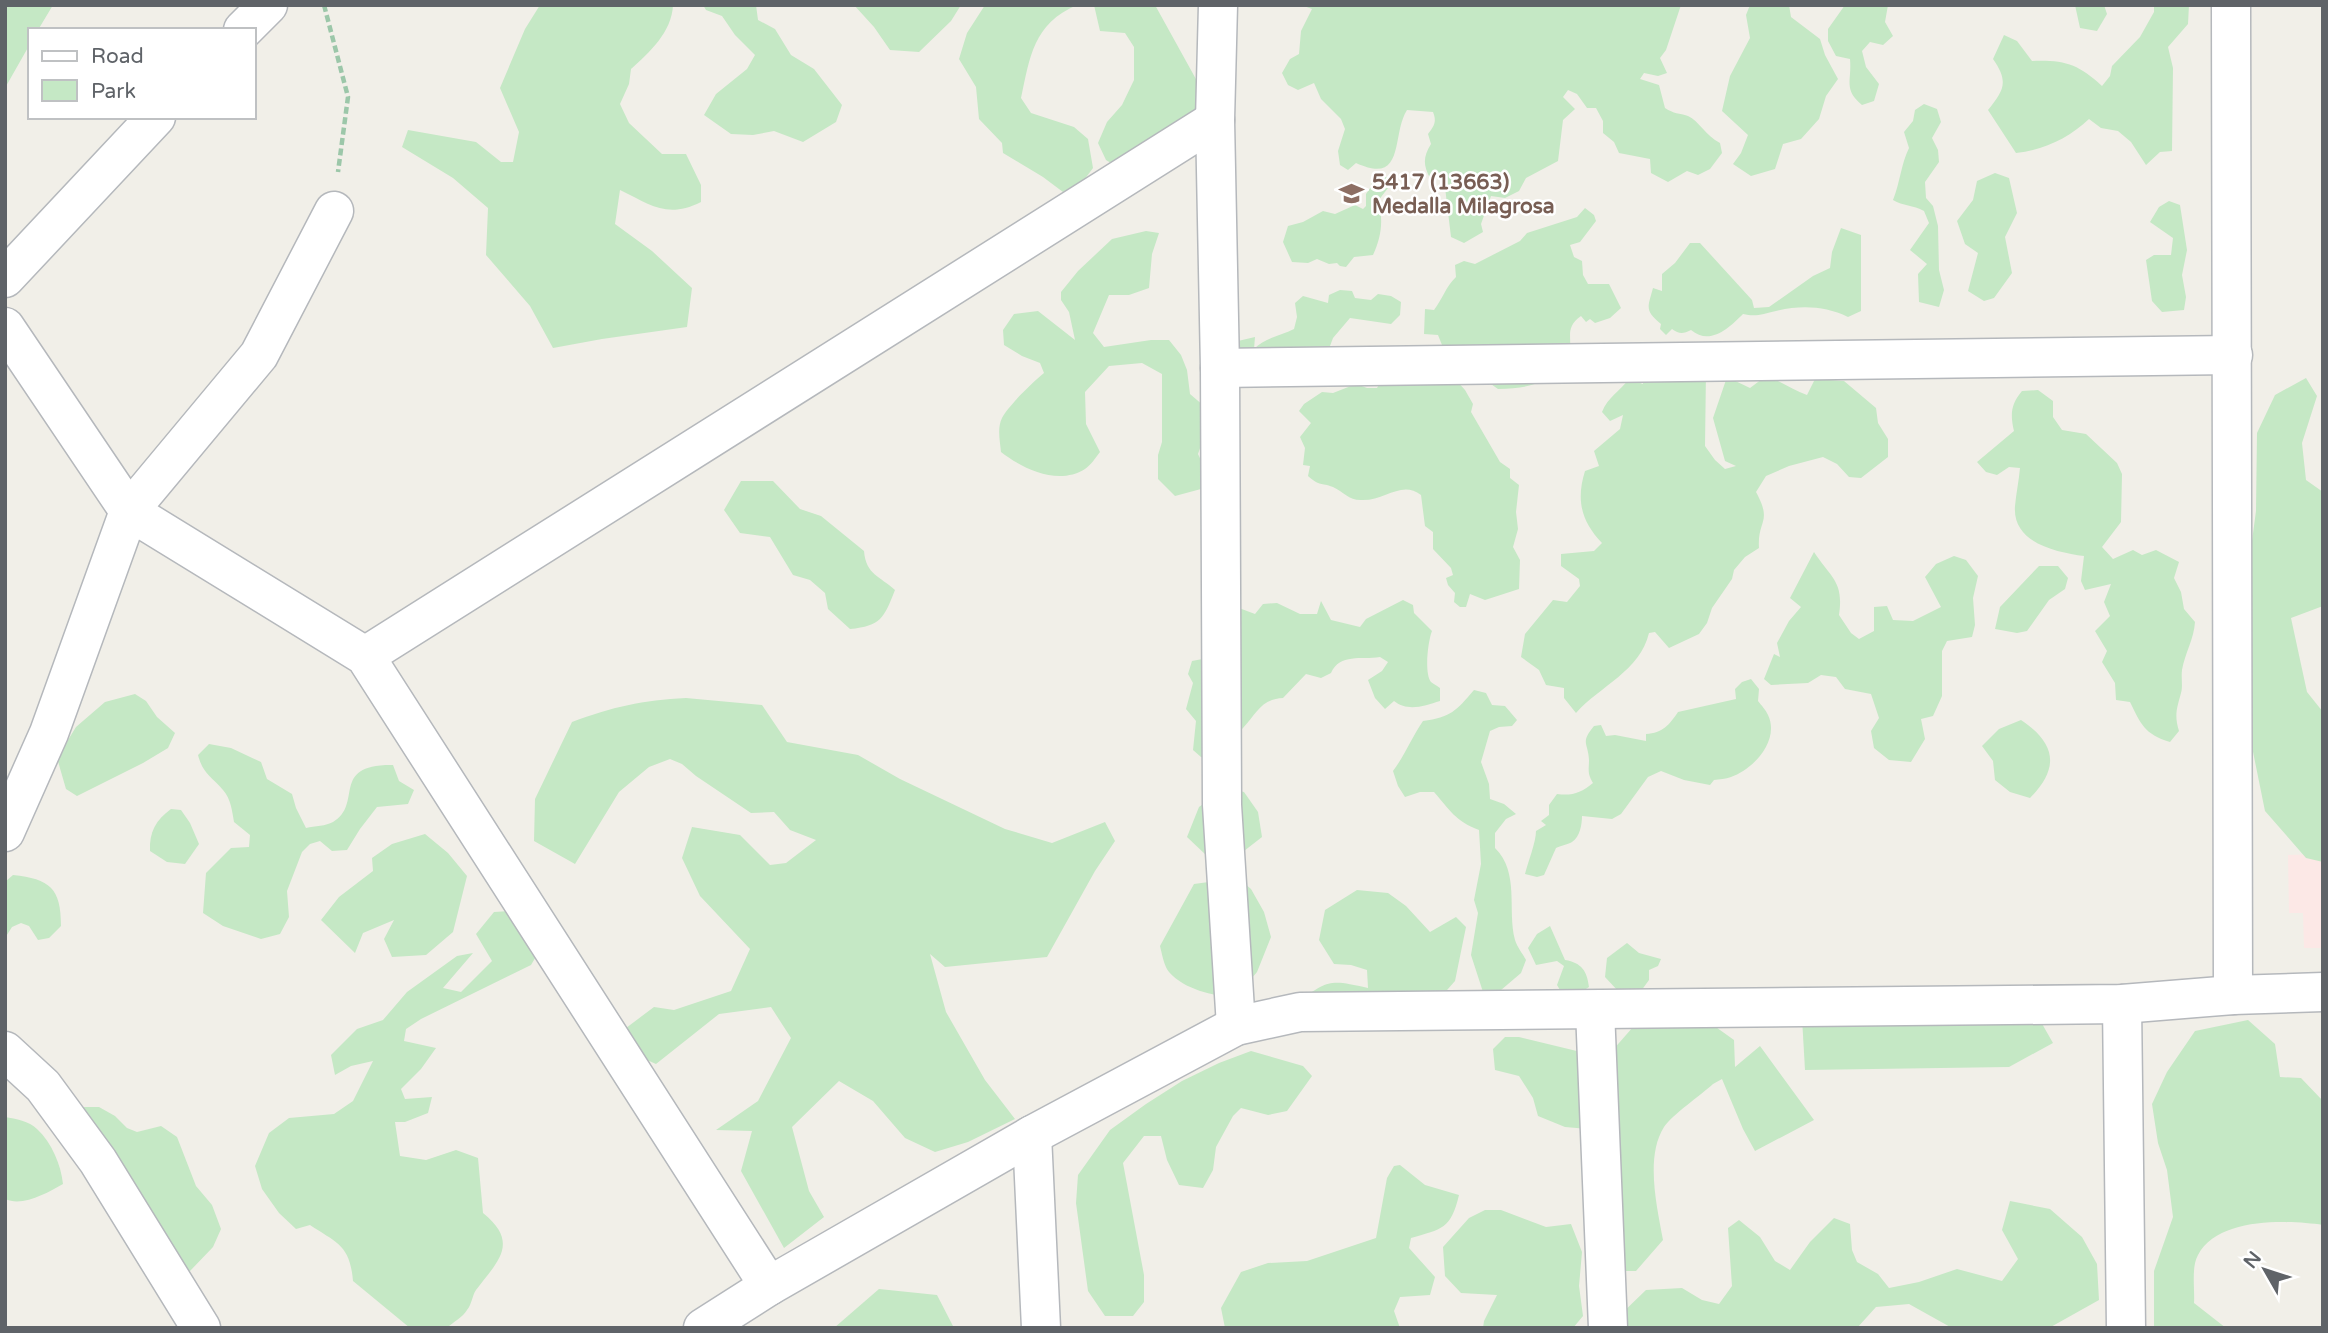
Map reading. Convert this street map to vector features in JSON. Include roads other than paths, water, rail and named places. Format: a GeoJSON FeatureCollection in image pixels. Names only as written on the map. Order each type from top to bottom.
{"type":"FeatureCollection","features":[{"type":"Feature","properties":{"kind":"street"},"geometry":{"type":"LineString","coordinates":[[245,28],[268,5]]}},
{"type":"Feature","properties":{"kind":"street"},"geometry":{"type":"LineString","coordinates":[[1218,5],[1215,120],[1220,368],[1222,805],[1236,1026]]}},
{"type":"Feature","properties":{"kind":"street"},"geometry":{"type":"LineString","coordinates":[[2231,5],[2233,995]]}},
{"type":"Feature","properties":{"kind":"street"},"geometry":{"type":"LineString","coordinates":[[5,278],[154,119]]}},
{"type":"Feature","properties":{"kind":"street"},"geometry":{"type":"LineString","coordinates":[[365,656],[1215,120]]}},
{"type":"Feature","properties":{"kind":"street"},"geometry":{"type":"LineString","coordinates":[[5,832],[49,733],[129,511],[259,355],[334,211]]}},
{"type":"Feature","properties":{"kind":"street"},"geometry":{"type":"LineString","coordinates":[[5,327],[129,511],[365,656],[769,1286]]}},
{"type":"Feature","properties":{"kind":"street"},"geometry":{"type":"LineString","coordinates":[[1220,368],[2233,355]]}},
{"type":"Feature","properties":{"kind":"street"},"geometry":{"type":"LineString","coordinates":[[703,1328],[769,1286],[1032,1135],[1236,1026],[1300,1012],[2122,1004],[2233,995],[2323,992]]}},
{"type":"Feature","properties":{"kind":"street"},"geometry":{"type":"LineString","coordinates":[[2122,1004],[2126,1328]]}},
{"type":"Feature","properties":{"kind":"street"},"geometry":{"type":"LineString","coordinates":[[1595,1010],[1608,1328]]}},
{"type":"Feature","properties":{"kind":"street"},"geometry":{"type":"LineString","coordinates":[[5,1051],[43,1086],[98,1161],[201,1328]]}},
{"type":"Feature","properties":{"kind":"street"},"geometry":{"type":"LineString","coordinates":[[1032,1135],[1041,1328]]}},
{"type":"Feature","properties":{"kind":"place","name":"5417 (13663) Medalla Milagrosa"},"geometry":{"type":"Point","coordinates":[1352,194]}}]}
